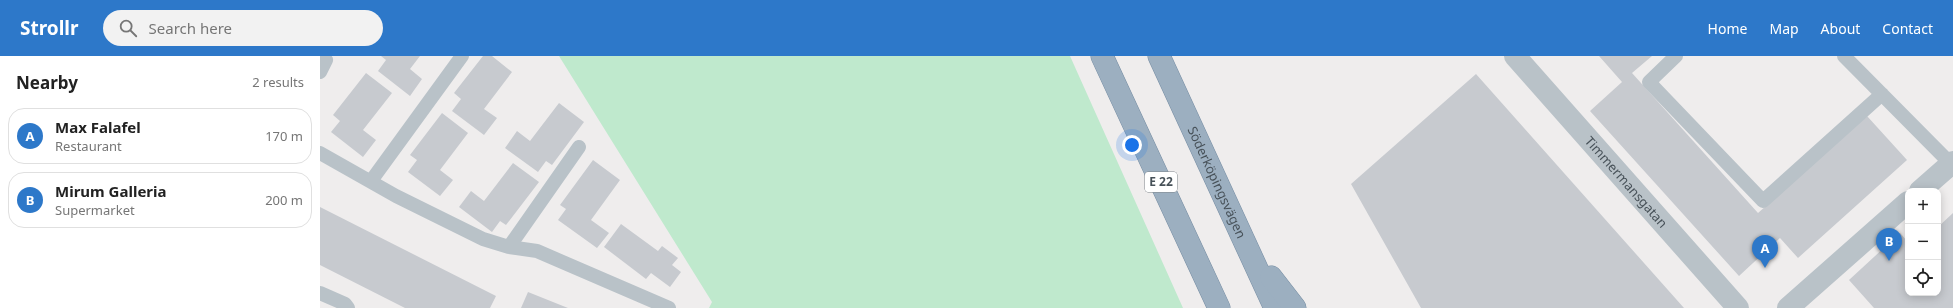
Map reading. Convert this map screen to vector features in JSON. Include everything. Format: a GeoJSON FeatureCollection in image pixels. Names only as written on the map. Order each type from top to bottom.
{"type":"FeatureCollection","features":[{"type":"Feature","properties":{"kind":"highway","name":"E 22"},"geometry":{"type":"LineString","coordinates":[[1102,56],[1219,308]]}},
{"type":"Feature","properties":{"kind":"highway","name":"Söderköpingsvägen"},"geometry":{"type":"LineString","coordinates":[[1159,56],[1275,308]]}},
{"type":"Feature","properties":{"kind":"highway"},"geometry":{"type":"LineString","coordinates":[[1246,244],[1295,308]]}},
{"type":"Feature","properties":{"kind":"street","name":"Timmermansgatan"},"geometry":{"type":"LineString","coordinates":[[1515,56],[1738,308]]}},
{"type":"Feature","properties":{"kind":"street"},"geometry":{"type":"LineString","coordinates":[[1923,188],[1952,163]]}},
{"type":"Feature","properties":{"kind":"street"},"geometry":{"type":"LineString","coordinates":[[1788,308],[1905,205]]}},
{"type":"Feature","properties":{"kind":"lane"},"geometry":{"type":"LineString","coordinates":[[371,181],[462,56]]}},
{"type":"Feature","properties":{"kind":"lane"},"geometry":{"type":"LineString","coordinates":[[1676,56],[1649,82],[1763,201],[1882,94]]}},
{"type":"Feature","properties":{"kind":"lane"},"geometry":{"type":"LineString","coordinates":[[1844,56],[1952,163]]}},
{"type":"Feature","properties":{"kind":"lane"},"geometry":{"type":"LineString","coordinates":[[509,247],[579,147]]}},
{"type":"Feature","properties":{"kind":"lane"},"geometry":{"type":"LineString","coordinates":[[320,153],[396,196],[483,239],[509,247],[537,251],[669,308]]}},
{"type":"Feature","properties":{"kind":"lane"},"geometry":{"type":"LineString","coordinates":[[320,293],[345,304],[348,308]]}},
{"type":"Feature","properties":{"kind":"green space"},"geometry":{"type":"Polygon","coordinates":[[[559,56],[1070,56],[1183,308],[709,308],[712,302],[559,56]]]}},
{"type":"Feature","properties":{"kind":"building"},"geometry":{"type":"Polygon","coordinates":[[[381,56],[420,56],[410,69],[422,79],[410,96],[378,71],[386,60],[381,56]]]}},
{"type":"Feature","properties":{"kind":"building"},"geometry":{"type":"Polygon","coordinates":[[[483,56],[492,56],[512,72],[484,109],[497,118],[484,135],[452,111],[461,99],[454,93],[483,56]]]}},
{"type":"Feature","properties":{"kind":"building"},"geometry":{"type":"Polygon","coordinates":[[[1599,56],[1652,56],[1632,73],[1758,213],[1867,116],[1907,160],[1798,258],[1780,238],[1739,276],[1590,111],[1622,82],[1599,56]]]}},
{"type":"Feature","properties":{"kind":"building"},"geometry":{"type":"Polygon","coordinates":[[[366,73],[392,93],[363,130],[376,140],[363,157],[331,132],[340,121],[333,115],[366,73]]]}},
{"type":"Feature","properties":{"kind":"building"},"geometry":{"type":"Polygon","coordinates":[[[1476,74],[1684,308],[1421,308],[1351,184],[1476,74]]]}},
{"type":"Feature","properties":{"kind":"building"},"geometry":{"type":"Polygon","coordinates":[[[559,103],[584,122],[552,165],[546,161],[538,172],[505,148],[517,131],[530,141],[559,103]]]}},
{"type":"Feature","properties":{"kind":"building"},"geometry":{"type":"Polygon","coordinates":[[[442,113],[468,133],[440,170],[453,180],[440,196],[408,172],[417,160],[410,155],[442,113]]]}},
{"type":"Feature","properties":{"kind":"building"},"geometry":{"type":"Polygon","coordinates":[[[593,160],[620,180],[591,220],[609,233],[597,248],[558,220],[566,209],[560,205],[593,160]]]}},
{"type":"Feature","properties":{"kind":"building"},"geometry":{"type":"Polygon","coordinates":[[[513,163],[539,182],[506,225],[500,221],[492,232],[459,207],[471,191],[484,201],[513,163]]]}},
{"type":"Feature","properties":{"kind":"building"},"geometry":{"type":"Polygon","coordinates":[[[320,207],[496,296],[490,308],[405,308],[320,265],[320,207]]]}},
{"type":"Feature","properties":{"kind":"building"},"geometry":{"type":"Polygon","coordinates":[[[1953,213],[1953,308],[1874,308],[1849,280],[1900,233],[1905,239],[1905,296],[1941,296],[1941,224],[1953,213]]]}},
{"type":"Feature","properties":{"kind":"building"},"geometry":{"type":"Polygon","coordinates":[[[621,224],[658,251],[662,246],[678,258],[672,265],[681,272],[670,287],[651,273],[646,279],[604,247],[621,224]]]}},
{"type":"Feature","properties":{"kind":"building"},"geometry":{"type":"Polygon","coordinates":[[[528,292],[568,308],[521,308],[528,292]]]}},
{"type":"Feature","properties":{"kind":"place","name":"Mirum Galleria"},"geometry":{"type":"Point","coordinates":[1889,261]}},
{"type":"Feature","properties":{"kind":"place","name":"Max Falafel"},"geometry":{"type":"Point","coordinates":[1765,268]}}]}
